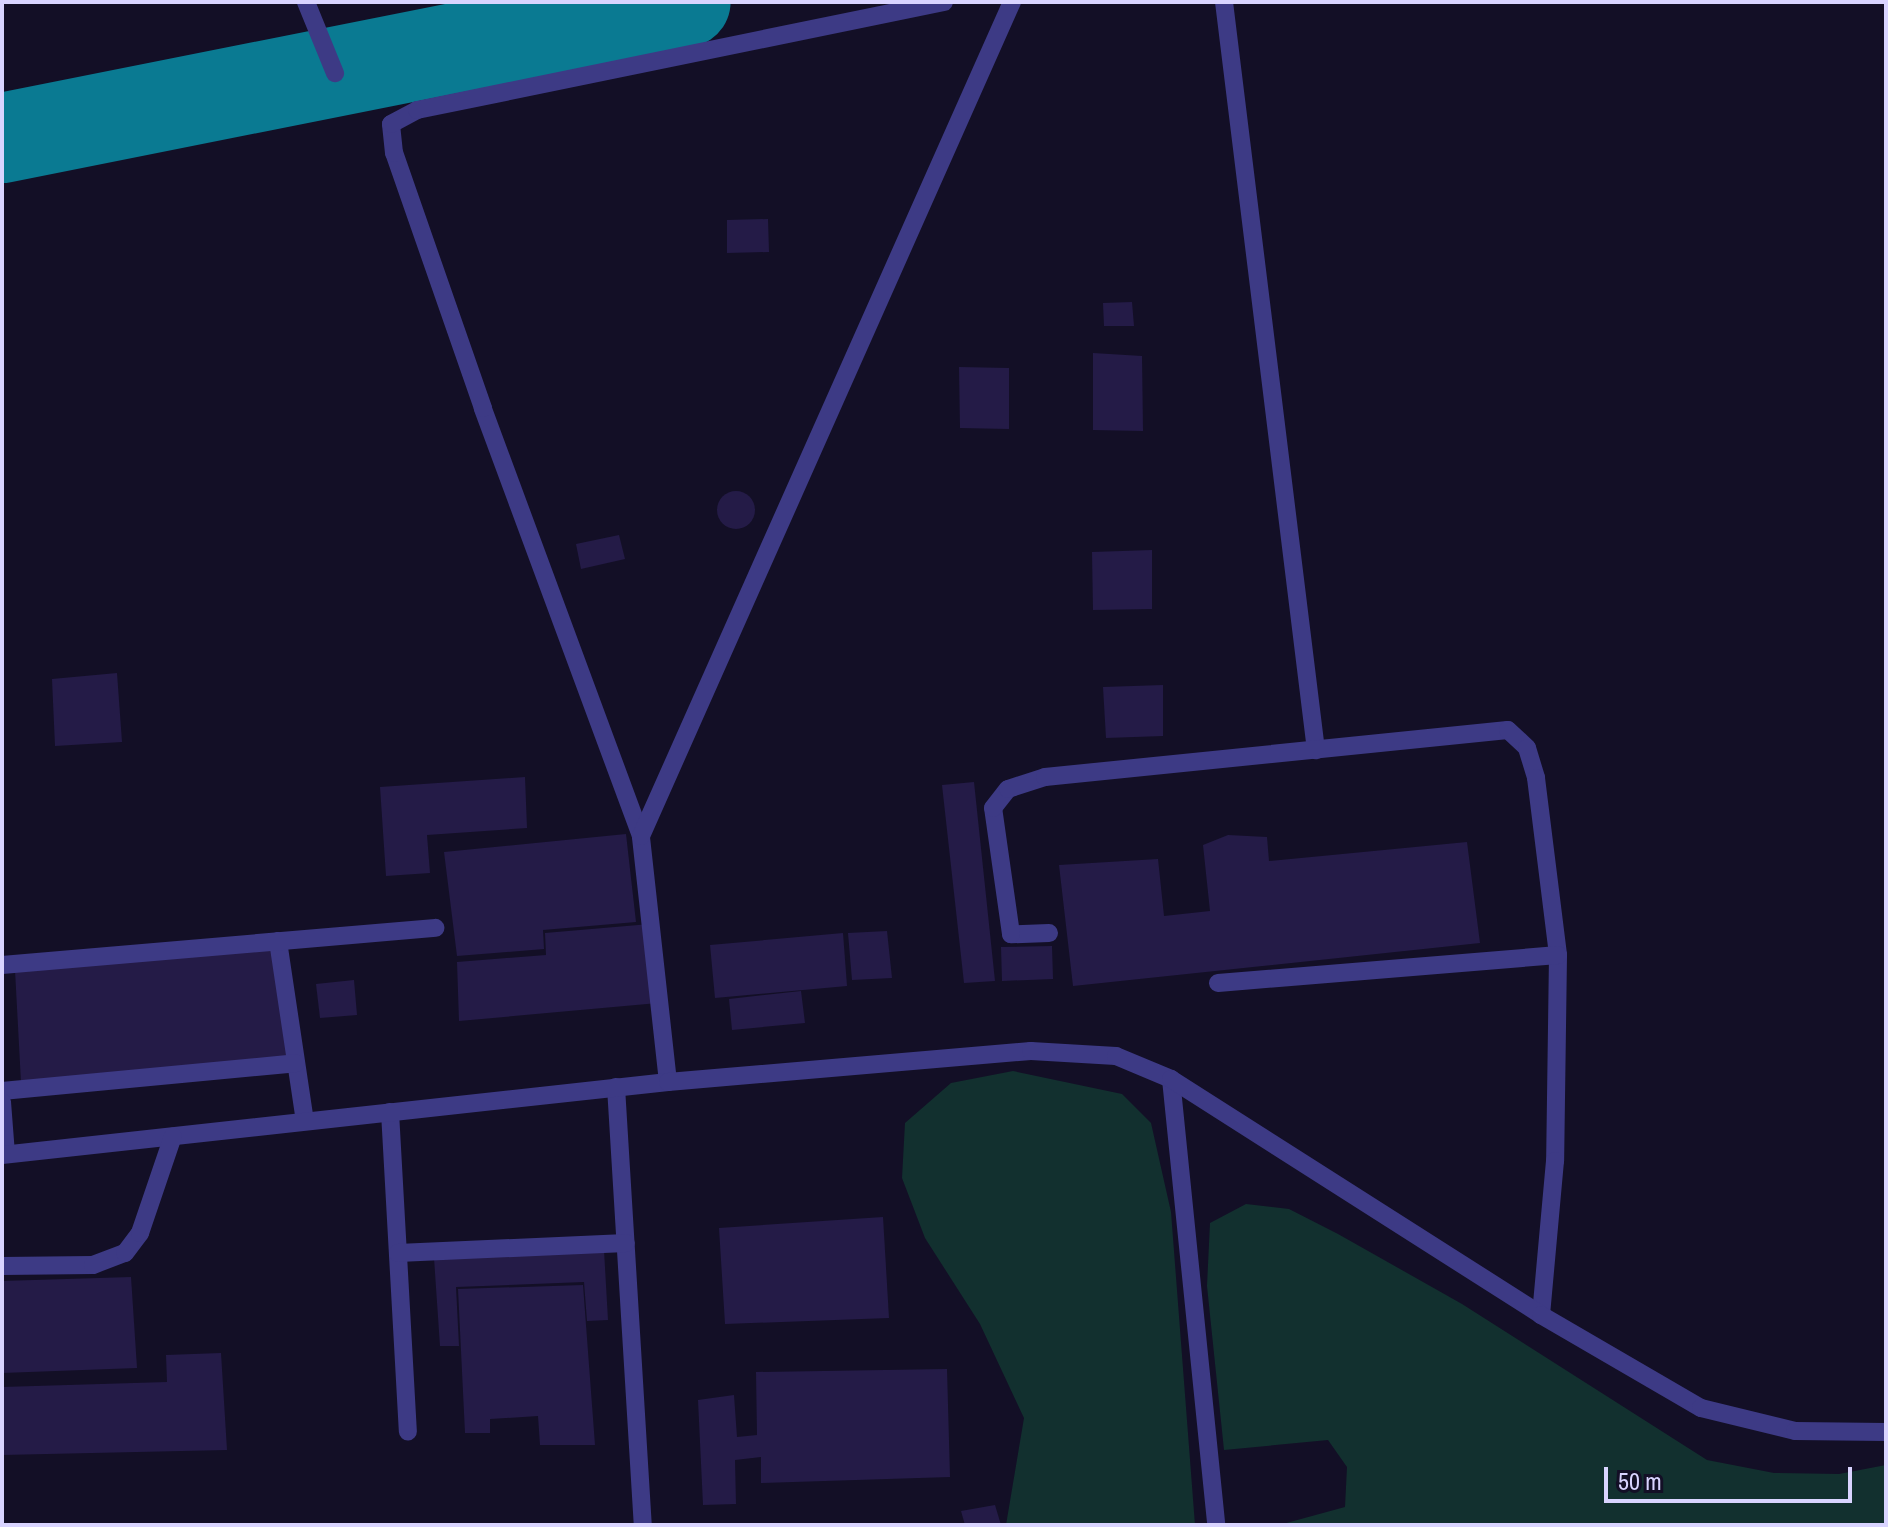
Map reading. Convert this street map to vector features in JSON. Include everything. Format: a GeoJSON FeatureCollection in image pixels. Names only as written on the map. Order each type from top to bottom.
{"type":"FeatureCollection","features":[{"type":"Feature","properties":{"kind":"lane"},"geometry":{"type":"LineString","coordinates":[[306,2],[335,73]]}},
{"type":"Feature","properties":{"kind":"lane"},"geometry":{"type":"LineString","coordinates":[[668,1082],[641,836],[483,408],[394,153],[391,124],[417,110],[944,2]]}},
{"type":"Feature","properties":{"kind":"lane"},"geometry":{"type":"LineString","coordinates":[[641,836],[1012,2]]}},
{"type":"Feature","properties":{"kind":"lane"},"geometry":{"type":"LineString","coordinates":[[1224,2],[1316,750]]}},
{"type":"Feature","properties":{"kind":"lane"},"geometry":{"type":"LineString","coordinates":[[1049,933],[1011,934],[993,808],[1008,789],[1045,777],[1508,730],[1527,748],[1536,778],[1558,955],[1555,1161],[1541,1315]]}},
{"type":"Feature","properties":{"kind":"lane"},"geometry":{"type":"LineString","coordinates":[[2,965],[435,928]]}},
{"type":"Feature","properties":{"kind":"lane"},"geometry":{"type":"LineString","coordinates":[[278,941],[305,1121]]}},
{"type":"Feature","properties":{"kind":"lane"},"geometry":{"type":"LineString","coordinates":[[1218,983],[1558,955]]}},
{"type":"Feature","properties":{"kind":"lane"},"geometry":{"type":"LineString","coordinates":[[2,1102],[4,1154],[668,1082],[1031,1051],[1116,1056],[1171,1079],[1541,1315],[1701,1408],[1795,1431],[1886,1432]]}},
{"type":"Feature","properties":{"kind":"lane"},"geometry":{"type":"LineString","coordinates":[[2,1091],[296,1063]]}},
{"type":"Feature","properties":{"kind":"lane"},"geometry":{"type":"LineString","coordinates":[[1171,1079],[1216,1525]]}},
{"type":"Feature","properties":{"kind":"lane"},"geometry":{"type":"LineString","coordinates":[[616,1087],[643,1525]]}},
{"type":"Feature","properties":{"kind":"lane"},"geometry":{"type":"LineString","coordinates":[[390,1112],[408,1431]]}},
{"type":"Feature","properties":{"kind":"lane"},"geometry":{"type":"LineString","coordinates":[[2,1266],[93,1265],[125,1253],[140,1233],[173,1136]]}},
{"type":"Feature","properties":{"kind":"lane"},"geometry":{"type":"LineString","coordinates":[[398,1253],[626,1243]]}},
{"type":"Feature","properties":{"kind":"green space"},"geometry":{"type":"Polygon","coordinates":[[[1013,1071],[1122,1094],[1151,1123],[1171,1212],[1195,1525],[1006,1525],[1024,1418],[980,1324],[925,1238],[902,1178],[905,1123],[951,1083],[1013,1071]]]}},
{"type":"Feature","properties":{"kind":"green space"},"geometry":{"type":"Polygon","coordinates":[[[1246,1204],[1289,1209],[1338,1234],[1462,1304],[1707,1460],[1774,1473],[1839,1474],[1886,1465],[1886,1525],[1279,1525],[1345,1507],[1347,1467],[1328,1440],[1224,1450],[1207,1286],[1210,1223],[1246,1204]]]}},
{"type":"Feature","properties":{"kind":"building"},"geometry":{"type":"Polygon","coordinates":[[[768,219],[769,252],[727,253],[727,220],[768,219]]]}},
{"type":"Feature","properties":{"kind":"building"},"geometry":{"type":"Polygon","coordinates":[[[1132,302],[1134,326],[1104,326],[1103,303],[1132,302]]]}},
{"type":"Feature","properties":{"kind":"building"},"geometry":{"type":"Polygon","coordinates":[[[1093,353],[1142,356],[1143,431],[1093,430],[1093,353]]]}},
{"type":"Feature","properties":{"kind":"building"},"geometry":{"type":"Polygon","coordinates":[[[959,367],[1009,368],[1009,429],[960,428],[959,367]]]}},
{"type":"Feature","properties":{"kind":"building"},"geometry":{"type":"Polygon","coordinates":[[[736,491],[749,497],[755,510],[749,523],[736,529],[723,523],[717,510],[723,497],[736,491]]]}},
{"type":"Feature","properties":{"kind":"building"},"geometry":{"type":"Polygon","coordinates":[[[619,535],[625,559],[581,569],[576,544],[619,535]]]}},
{"type":"Feature","properties":{"kind":"building"},"geometry":{"type":"Polygon","coordinates":[[[1152,550],[1152,609],[1093,610],[1092,552],[1152,550]]]}},
{"type":"Feature","properties":{"kind":"building"},"geometry":{"type":"Polygon","coordinates":[[[117,673],[122,742],[55,746],[52,679],[117,673]]]}},
{"type":"Feature","properties":{"kind":"building"},"geometry":{"type":"Polygon","coordinates":[[[1163,685],[1163,736],[1106,738],[1103,687],[1163,685]]]}},
{"type":"Feature","properties":{"kind":"building"},"geometry":{"type":"Polygon","coordinates":[[[525,777],[527,828],[427,835],[430,873],[386,876],[380,787],[525,777]]]}},
{"type":"Feature","properties":{"kind":"building"},"geometry":{"type":"Polygon","coordinates":[[[974,782],[995,981],[964,983],[942,785],[974,782]]]}},
{"type":"Feature","properties":{"kind":"building"},"geometry":{"type":"Polygon","coordinates":[[[626,834],[636,922],[543,930],[544,949],[457,956],[444,852],[626,834]]]}},
{"type":"Feature","properties":{"kind":"building"},"geometry":{"type":"Polygon","coordinates":[[[1228,835],[1267,837],[1269,861],[1467,842],[1480,943],[1073,986],[1059,865],[1158,859],[1164,916],[1210,911],[1203,845],[1228,835]]]}},
{"type":"Feature","properties":{"kind":"building"},"geometry":{"type":"Polygon","coordinates":[[[650,924],[658,1003],[459,1021],[457,962],[546,955],[545,933],[650,924]]]}},
{"type":"Feature","properties":{"kind":"building"},"geometry":{"type":"Polygon","coordinates":[[[887,931],[892,978],[852,980],[848,933],[887,931]]]}},
{"type":"Feature","properties":{"kind":"building"},"geometry":{"type":"Polygon","coordinates":[[[843,933],[847,986],[715,998],[710,945],[843,933]]]}},
{"type":"Feature","properties":{"kind":"building"},"geometry":{"type":"Polygon","coordinates":[[[1052,946],[1053,979],[1002,981],[1001,947],[1052,946]]]}},
{"type":"Feature","properties":{"kind":"building"},"geometry":{"type":"Polygon","coordinates":[[[276,949],[288,1056],[21,1082],[15,970],[276,949]]]}},
{"type":"Feature","properties":{"kind":"building"},"geometry":{"type":"Polygon","coordinates":[[[354,980],[357,1015],[320,1018],[316,984],[354,980]]]}},
{"type":"Feature","properties":{"kind":"building"},"geometry":{"type":"Polygon","coordinates":[[[801,991],[805,1023],[732,1030],[729,999],[801,991]]]}},
{"type":"Feature","properties":{"kind":"building"},"geometry":{"type":"Polygon","coordinates":[[[883,1217],[889,1318],[725,1324],[719,1228],[883,1217]]]}},
{"type":"Feature","properties":{"kind":"building"},"geometry":{"type":"Polygon","coordinates":[[[604,1250],[608,1320],[587,1321],[584,1282],[456,1287],[459,1346],[440,1346],[434,1258],[604,1250]]]}},
{"type":"Feature","properties":{"kind":"building"},"geometry":{"type":"Polygon","coordinates":[[[131,1277],[137,1368],[2,1373],[2,1281],[131,1277]]]}},
{"type":"Feature","properties":{"kind":"building"},"geometry":{"type":"Polygon","coordinates":[[[583,1285],[595,1445],[540,1445],[538,1416],[490,1419],[490,1433],[465,1433],[458,1289],[583,1285]]]}},
{"type":"Feature","properties":{"kind":"building"},"geometry":{"type":"Polygon","coordinates":[[[221,1353],[227,1450],[2,1455],[2,1387],[167,1382],[166,1355],[221,1353]]]}},
{"type":"Feature","properties":{"kind":"building"},"geometry":{"type":"Polygon","coordinates":[[[947,1369],[950,1477],[761,1483],[761,1457],[735,1460],[736,1504],[703,1505],[698,1400],[734,1395],[737,1437],[757,1435],[756,1372],[947,1369]]]}},
{"type":"Feature","properties":{"kind":"building"},"geometry":{"type":"Polygon","coordinates":[[[995,1505],[1001,1525],[965,1525],[961,1511],[995,1505]]]}},
{"type":"Feature","properties":{"kind":"taxiway"},"geometry":{"type":"LineString","coordinates":[[2,138],[686,2]]}}]}
